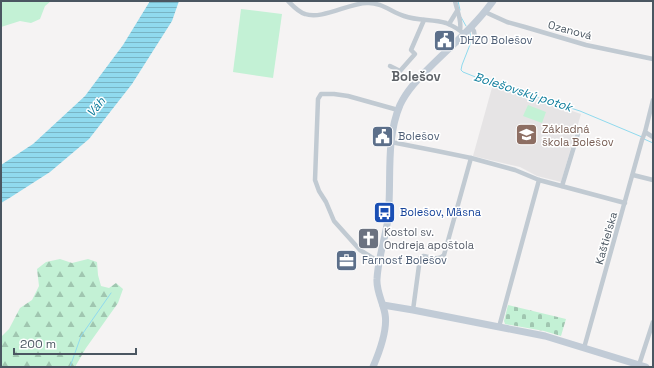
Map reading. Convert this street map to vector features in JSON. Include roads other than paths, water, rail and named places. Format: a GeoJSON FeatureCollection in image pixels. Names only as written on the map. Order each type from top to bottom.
{"type":"FeatureCollection","features":[{"type":"Feature","properties":{"kind":"main road"},"geometry":{"type":"LineString","coordinates":[[373,367],[385,328],[386,317],[377,285],[377,279],[379,261],[388,220],[391,142],[398,110],[400,104],[415,83],[485,12],[493,1]]}},
{"type":"Feature","properties":{"kind":"main road"},"geometry":{"type":"LineString","coordinates":[[383,305],[545,336],[642,366]]}},
{"type":"Feature","properties":{"kind":"street"},"geometry":{"type":"LineString","coordinates":[[288,1],[305,15],[319,14],[360,4],[377,4],[404,16],[441,22],[474,31],[475,38]]}},
{"type":"Feature","properties":{"kind":"street"},"geometry":{"type":"LineString","coordinates":[[455,1],[461,23],[466,30]]}},
{"type":"Feature","properties":{"kind":"street"},"geometry":{"type":"LineString","coordinates":[[448,24],[457,11]]}},
{"type":"Feature","properties":{"kind":"street","name":"Ozanová"},"geometry":{"type":"LineString","coordinates":[[485,12],[507,22],[524,27],[586,44],[653,59]]}},
{"type":"Feature","properties":{"kind":"street"},"geometry":{"type":"LineString","coordinates":[[390,66],[400,71],[415,54],[411,50],[424,20]]}},
{"type":"Feature","properties":{"kind":"street"},"geometry":{"type":"LineString","coordinates":[[379,261],[360,250],[341,230],[334,221],[326,202],[319,191],[315,180],[318,98],[321,94],[348,96],[398,110]]}},
{"type":"Feature","properties":{"kind":"street"},"geometry":{"type":"LineString","coordinates":[[653,100],[643,136],[653,136]]}},
{"type":"Feature","properties":{"kind":"street"},"geometry":{"type":"LineString","coordinates":[[562,186],[579,130]]}},
{"type":"Feature","properties":{"kind":"street","name":"Kaštieľska"},"geometry":{"type":"LineString","coordinates":[[584,348],[643,136]]}},
{"type":"Feature","properties":{"kind":"street"},"geometry":{"type":"LineString","coordinates":[[391,142],[471,158],[515,170],[539,180],[625,203]]}},
{"type":"Feature","properties":{"kind":"street"},"geometry":{"type":"LineString","coordinates":[[413,310],[420,258],[423,256],[438,259],[444,255],[471,158]]}},
{"type":"Feature","properties":{"kind":"street"},"geometry":{"type":"LineString","coordinates":[[633,175],[653,180]]}},
{"type":"Feature","properties":{"kind":"street"},"geometry":{"type":"LineString","coordinates":[[499,327],[539,180]]}},
{"type":"Feature","properties":{"kind":"street"},"geometry":{"type":"LineString","coordinates":[[642,366],[653,322]]}},
{"type":"Feature","properties":{"kind":"water","name":"Váh"},"geometry":{"type":"Polygon","coordinates":[[[150,1],[179,1],[172,21],[132,84],[89,139],[50,172],[1,203],[1,165],[33,144],[85,96],[123,45],[150,1]]]}},
{"type":"Feature","properties":{"kind":"waterway","name":"Bolešovský potok"},"geometry":{"type":"LineString","coordinates":[[458,1],[460,10]]}},
{"type":"Feature","properties":{"kind":"waterway","name":"Bolešovský potok"},"geometry":{"type":"LineString","coordinates":[[461,17],[466,26]]}},
{"type":"Feature","properties":{"kind":"waterway","name":"Bolešovský potok"},"geometry":{"type":"LineString","coordinates":[[470,33],[471,42],[462,65],[461,70],[463,72],[478,78],[493,81],[522,93],[580,111],[642,137]]}},
{"type":"Feature","properties":{"kind":"waterway","name":"Bolešovský potok"},"geometry":{"type":"LineString","coordinates":[[644,139],[653,143]]}},
{"type":"Feature","properties":{"kind":"waterway"},"geometry":{"type":"LineString","coordinates":[[70,367],[81,336],[111,293]]}},
{"type":"Feature","properties":{"kind":"place","name":"DHZO Bolešov"},"geometry":{"type":"Point","coordinates":[444,40]}},
{"type":"Feature","properties":{"kind":"place","name":"Základná škola Bolešov"},"geometry":{"type":"Point","coordinates":[527,135]}},
{"type":"Feature","properties":{"kind":"place","name":"Bolešov"},"geometry":{"type":"Point","coordinates":[383,136]}},
{"type":"Feature","properties":{"kind":"place","name":"Bolešov, Mäsna"},"geometry":{"type":"Point","coordinates":[384,212]}},
{"type":"Feature","properties":{"kind":"place","name":"Kostol sv. Ondreja apoštola"},"geometry":{"type":"Point","coordinates":[368,238]}},
{"type":"Feature","properties":{"kind":"place","name":"Farnosť Bolešov"},"geometry":{"type":"Point","coordinates":[346,260]}},
{"type":"Feature","properties":{"kind":"district","name":"Bolešov"},"geometry":{"type":"Point","coordinates":[416,76]}}]}
